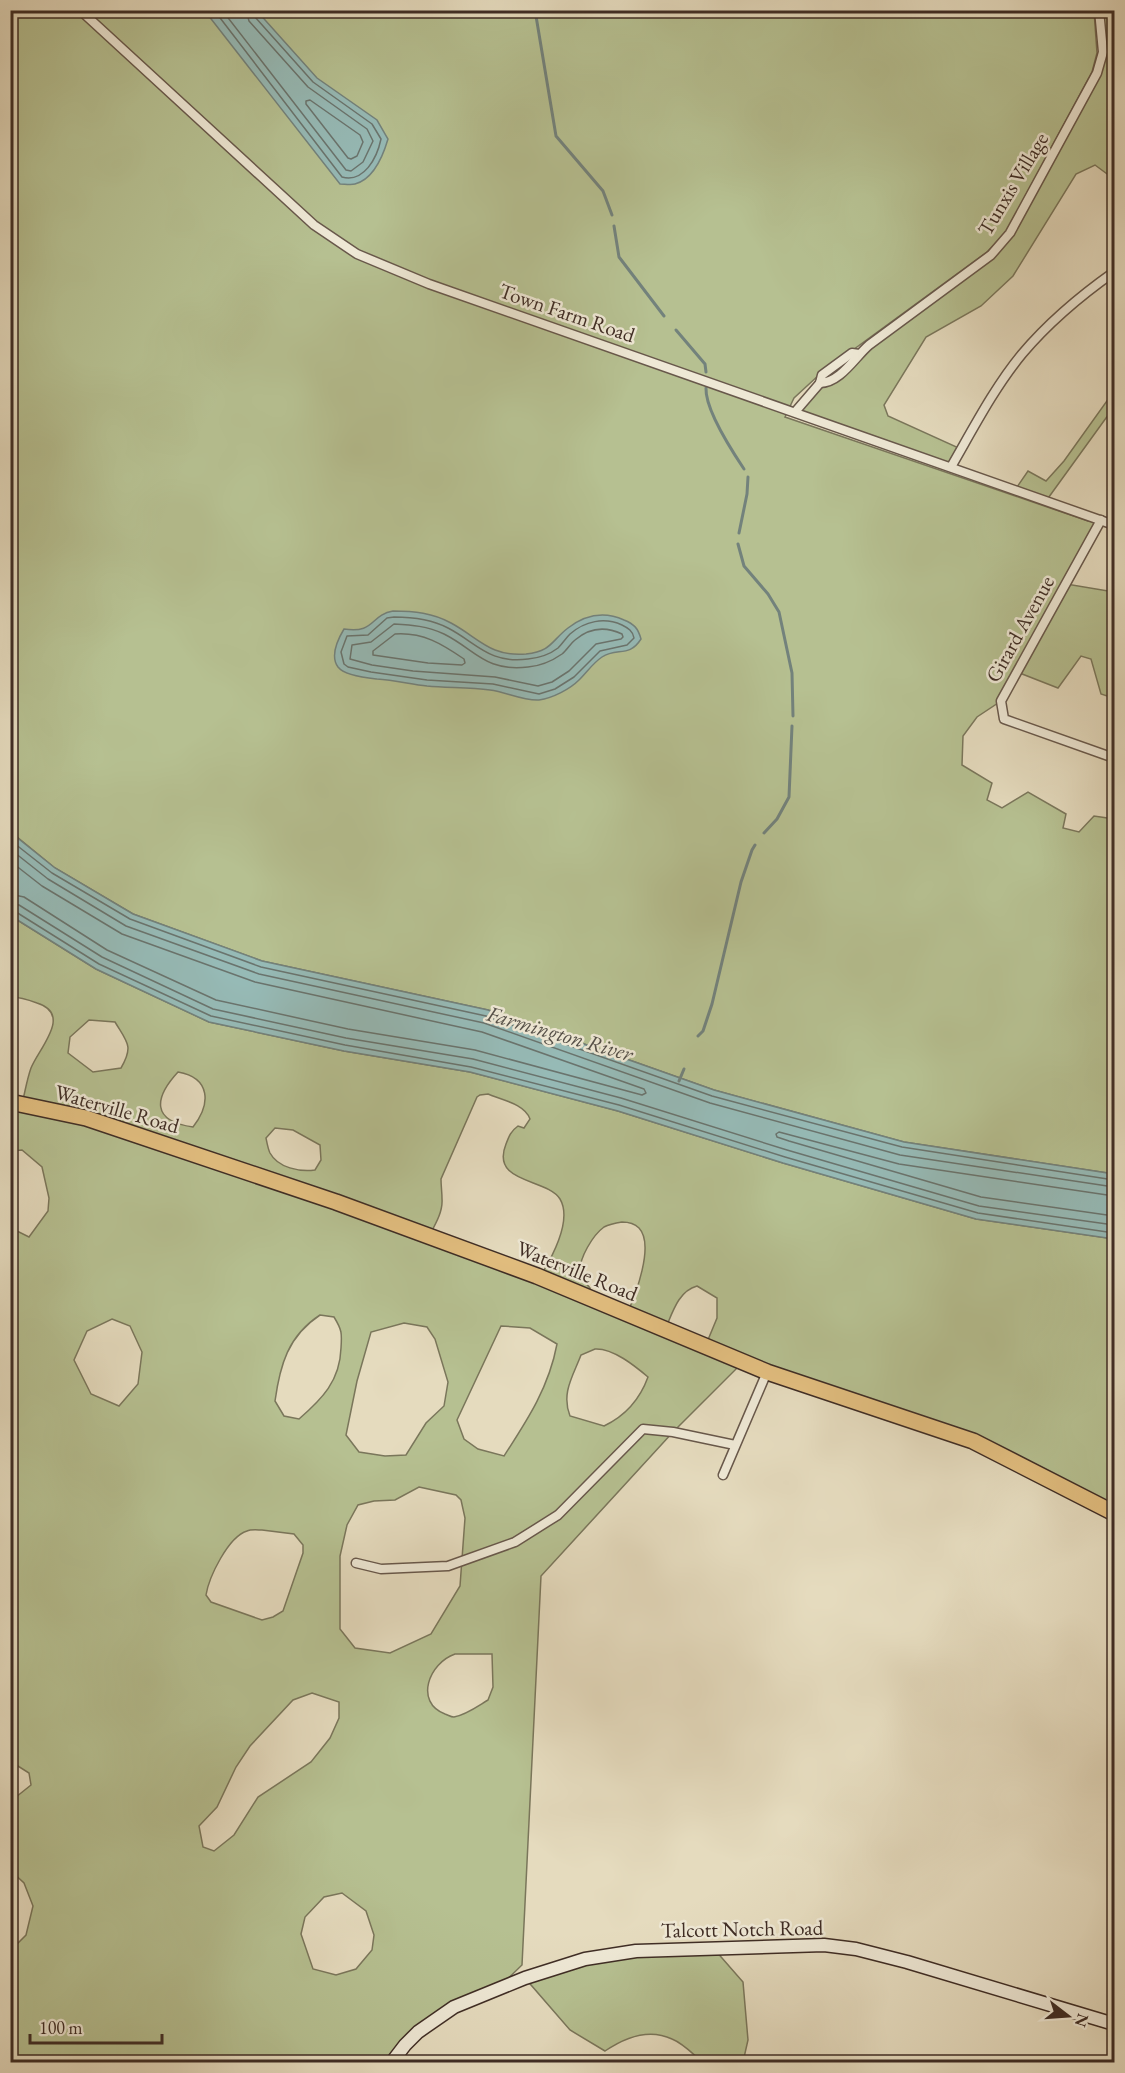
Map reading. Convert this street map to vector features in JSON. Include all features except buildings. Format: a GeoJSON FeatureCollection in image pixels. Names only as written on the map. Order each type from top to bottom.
{"type":"FeatureCollection","features":[{"type":"Feature","properties":{"kind":"highway","name":"Waterville Road"},"geometry":{"type":"LineString","coordinates":[[10,1102],[86,1118],[336,1202],[537,1276],[767,1372],[974,1441],[1114,1513]]}},
{"type":"Feature","properties":{"kind":"street","name":"Town Farm Road"},"geometry":{"type":"LineString","coordinates":[[80,10],[314,225],[357,254],[429,284],[1114,525]]}},
{"type":"Feature","properties":{"kind":"street","name":"Tunxis Village"},"geometry":{"type":"LineString","coordinates":[[795,412],[820,382],[822,375],[852,353],[859,354],[991,255],[1010,233],[1097,74],[1103,52],[1099,10]]}},
{"type":"Feature","properties":{"kind":"street"},"geometry":{"type":"LineString","coordinates":[[951,467],[995,393],[1021,356],[1045,329],[1083,294],[1114,272]]}},
{"type":"Feature","properties":{"kind":"street","name":"Girard Avenue"},"geometry":{"type":"LineString","coordinates":[[1101,520],[1001,701],[1004,719],[1114,758]]}},
{"type":"Feature","properties":{"kind":"street"},"geometry":{"type":"LineString","coordinates":[[723,1475],[767,1372]]}},
{"type":"Feature","properties":{"kind":"street"},"geometry":{"type":"LineString","coordinates":[[356,1563],[381,1569],[448,1566],[515,1542],[558,1515],[643,1429],[673,1432],[735,1445]]}},
{"type":"Feature","properties":{"kind":"street","name":"Talcott Notch Road"},"geometry":{"type":"LineString","coordinates":[[392,2062],[418,2032],[454,2007],[525,1978],[585,1959],[636,1951],[824,1945],[856,1949],[1114,2024]]}},
{"type":"Feature","properties":{"kind":"green space"},"geometry":{"type":"Polygon","coordinates":[[[11,11],[1094,11],[1097,53],[1092,72],[1006,232],[987,252],[820,374],[794,398],[785,417],[1088,521],[1101,520],[1066,584],[1108,591],[1114,588],[1114,697],[1101,694],[1091,659],[1081,656],[1058,688],[1017,672],[1001,701],[977,717],[963,736],[962,765],[992,783],[987,800],[1002,808],[1028,792],[1066,814],[1063,828],[1079,832],[1094,816],[1114,819],[1114,1174],[904,1142],[714,1090],[488,1010],[262,961],[133,914],[55,868],[11,832],[11,11]]]}},
{"type":"Feature","properties":{"kind":"green space"},"geometry":{"type":"Polygon","coordinates":[[[1099,11],[1114,11],[1114,179],[1095,165],[1076,174],[1013,276],[981,306],[926,337],[884,405],[888,416],[961,449],[951,467],[795,412],[820,383],[828,383],[859,354],[991,255],[1010,233],[1052,158],[1103,52],[1099,11]]]}},
{"type":"Feature","properties":{"kind":"green space"},"geometry":{"type":"Polygon","coordinates":[[[1114,391],[1114,407],[1046,501],[1015,490],[1028,471],[1046,481],[1064,461],[1114,391]]]}},
{"type":"Feature","properties":{"kind":"green space"},"geometry":{"type":"Polygon","coordinates":[[[11,916],[96,969],[209,1022],[344,1051],[470,1072],[618,1111],[783,1163],[976,1219],[1114,1239],[1114,1513],[973,1441],[743,1362],[673,1432],[541,1576],[522,1965],[498,1988],[454,2007],[392,2062],[11,2062],[10,1951],[26,1935],[33,1906],[24,1883],[10,1870],[11,1801],[31,1785],[29,1773],[10,1761],[11,1228],[29,1237],[48,1211],[49,1198],[42,1167],[22,1150],[11,1151],[10,1102],[22,1104],[31,1068],[51,1032],[53,1023],[52,1015],[47,1008],[31,1001],[11,997],[11,916]],[[89,1020],[70,1037],[68,1053],[93,1072],[121,1068],[125,1061],[127,1044],[115,1022],[89,1020]],[[178,1072],[161,1099],[163,1114],[179,1124],[193,1127],[203,1110],[205,1093],[197,1080],[178,1072]],[[488,1094],[477,1097],[441,1179],[441,1209],[429,1236],[540,1277],[559,1240],[564,1218],[563,1208],[560,1199],[553,1192],[522,1179],[506,1167],[503,1157],[509,1136],[518,1126],[524,1128],[530,1119],[523,1110],[488,1094]],[[275,1128],[266,1138],[269,1151],[278,1162],[290,1168],[315,1170],[321,1160],[320,1145],[293,1130],[275,1128]],[[627,1222],[604,1227],[591,1241],[580,1266],[580,1274],[590,1288],[591,1299],[627,1314],[642,1271],[645,1246],[643,1236],[637,1226],[627,1222]],[[697,1286],[680,1298],[665,1330],[705,1347],[717,1318],[717,1298],[697,1286]],[[320,1315],[300,1332],[283,1364],[275,1401],[284,1416],[299,1419],[322,1396],[333,1380],[340,1360],[339,1325],[334,1317],[320,1315]],[[112,1319],[87,1331],[74,1360],[91,1394],[119,1406],[138,1384],[142,1352],[130,1326],[112,1319]],[[404,1323],[371,1332],[357,1381],[346,1435],[359,1452],[385,1456],[406,1455],[426,1423],[444,1406],[448,1382],[435,1339],[427,1327],[404,1323]],[[501,1326],[457,1420],[464,1439],[478,1449],[504,1456],[543,1389],[557,1344],[530,1328],[501,1326]],[[595,1349],[581,1355],[569,1385],[567,1400],[570,1416],[604,1426],[631,1406],[641,1393],[648,1377],[623,1358],[609,1351],[595,1349]],[[419,1487],[395,1500],[374,1501],[358,1505],[347,1525],[340,1556],[340,1629],[355,1648],[390,1653],[431,1634],[460,1586],[465,1518],[461,1500],[456,1495],[419,1487]],[[249,1530],[240,1535],[226,1549],[215,1568],[206,1595],[211,1602],[262,1620],[283,1611],[303,1553],[303,1545],[294,1534],[249,1530]],[[455,1654],[438,1665],[432,1674],[428,1692],[430,1701],[435,1708],[445,1714],[458,1716],[488,1700],[493,1687],[492,1654],[455,1654]],[[312,1693],[293,1700],[250,1746],[236,1767],[217,1807],[199,1826],[203,1847],[214,1851],[234,1835],[258,1797],[311,1762],[330,1738],[339,1718],[339,1702],[312,1693]],[[342,1893],[324,1897],[305,1917],[301,1934],[313,1969],[336,1975],[356,1969],[372,1950],[374,1935],[366,1911],[342,1893]]]}},
{"type":"Feature","properties":{"kind":"green space"},"geometry":{"type":"Polygon","coordinates":[[[715,1950],[743,1982],[748,2040],[743,2062],[701,2062],[679,2043],[654,2034],[628,2039],[605,2051],[570,2030],[525,1978],[585,1959],[715,1950]]]}},
{"type":"Feature","properties":{"kind":"water"},"geometry":{"type":"Polygon","coordinates":[[[208,11],[257,11],[317,78],[377,120],[388,139],[380,159],[367,177],[355,184],[340,184],[208,15],[208,11]]]}},
{"type":"Feature","properties":{"kind":"water"},"geometry":{"type":"Polygon","coordinates":[[[393,611],[416,612],[437,617],[503,653],[535,653],[546,648],[581,620],[602,615],[617,617],[633,625],[641,639],[632,648],[602,657],[566,690],[539,700],[490,690],[427,686],[362,677],[341,670],[336,663],[335,653],[344,629],[362,629],[380,616],[393,611]]]}},
{"type":"Feature","properties":{"kind":"water"},"geometry":{"type":"Polygon","coordinates":[[[10,832],[55,868],[133,914],[262,961],[488,1010],[714,1090],[904,1142],[1114,1174],[1114,1239],[976,1219],[783,1163],[618,1111],[470,1072],[344,1051],[209,1022],[96,969],[11,916],[10,832]]]}},
{"type":"Feature","properties":{"kind":"waterway"},"geometry":{"type":"LineString","coordinates":[[535,10],[556,136],[603,191],[612,215]]}},
{"type":"Feature","properties":{"kind":"waterway"},"geometry":{"type":"LineString","coordinates":[[614,226],[619,257],[664,316]]}},
{"type":"Feature","properties":{"kind":"waterway"},"geometry":{"type":"LineString","coordinates":[[676,330],[705,364],[706,372]]}},
{"type":"Feature","properties":{"kind":"waterway"},"geometry":{"type":"LineString","coordinates":[[706,388],[714,419],[744,469]]}},
{"type":"Feature","properties":{"kind":"waterway"},"geometry":{"type":"LineString","coordinates":[[739,533],[748,477]]}},
{"type":"Feature","properties":{"kind":"waterway"},"geometry":{"type":"LineString","coordinates":[[738,544],[744,566],[768,594],[779,612],[792,673],[793,716]]}},
{"type":"Feature","properties":{"kind":"waterway"},"geometry":{"type":"LineString","coordinates":[[764,833],[777,819],[789,797],[792,726]]}},
{"type":"Feature","properties":{"kind":"waterway"},"geometry":{"type":"LineString","coordinates":[[698,1036],[703,1031],[712,1004],[741,882],[755,845]]}},
{"type":"Feature","properties":{"kind":"waterway"},"geometry":{"type":"LineString","coordinates":[[679,1081],[684,1069]]}},
{"type":"Feature","properties":{"kind":"water label","name":"Farmington River"},"geometry":{"type":"Point","coordinates":[560,1033]}}]}
